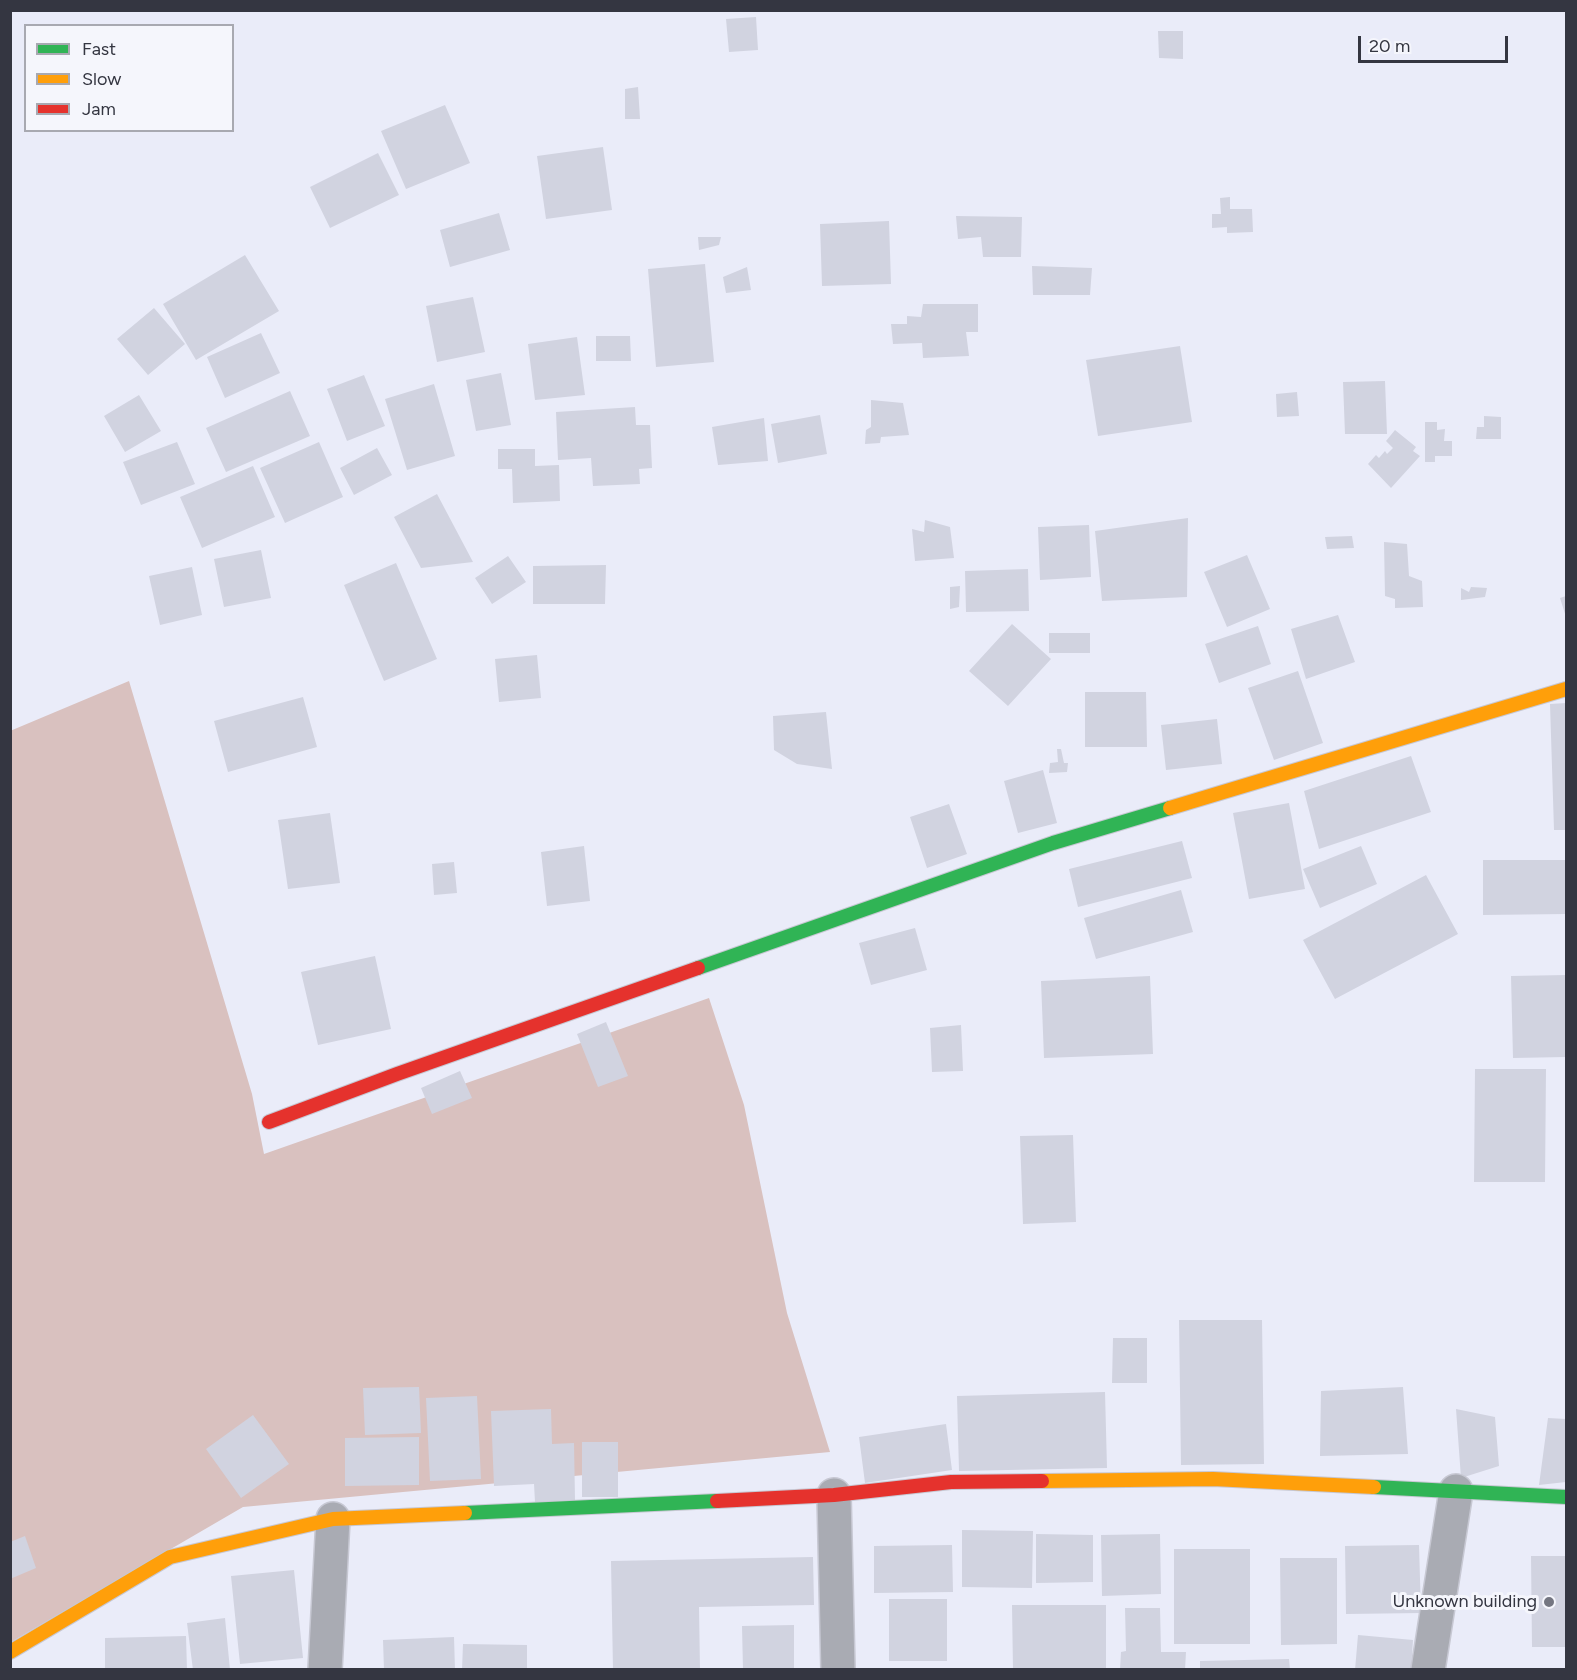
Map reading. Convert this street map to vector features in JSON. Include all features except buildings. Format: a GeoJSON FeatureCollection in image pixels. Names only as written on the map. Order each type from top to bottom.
{"type":"FeatureCollection","features":[{"type":"Feature","properties":{"kind":"street"},"geometry":{"type":"LineString","coordinates":[[269,1122],[397,1074],[1053,843],[1566,689]]}},
{"type":"Feature","properties":{"kind":"street"},"geometry":{"type":"LineString","coordinates":[[10,1652],[170,1557],[333,1519],[834,1495],[951,1482],[1213,1479],[1566,1497]]}},
{"type":"Feature","properties":{"kind":"street"},"geometry":{"type":"LineString","coordinates":[[1428,1670],[1456,1491]]}},
{"type":"Feature","properties":{"kind":"street"},"geometry":{"type":"LineString","coordinates":[[834,1495],[838,1670]]}},
{"type":"Feature","properties":{"kind":"street"},"geometry":{"type":"LineString","coordinates":[[325,1670],[333,1519]]}},
{"type":"Feature","properties":{"kind":"shaded area"},"geometry":{"type":"Polygon","coordinates":[[[129,681],[252,1094],[264,1154],[709,998],[744,1105],[787,1313],[830,1452],[243,1507],[11,1642],[10,731],[129,681]]]}},
{"type":"Feature","properties":{"kind":"traffic: fast"},"geometry":{"type":"LineString","coordinates":[[698,968],[1053,843],[1170,808]]}},
{"type":"Feature","properties":{"kind":"traffic: fast"},"geometry":{"type":"LineString","coordinates":[[1374,1487],[1566,1497]]}},
{"type":"Feature","properties":{"kind":"traffic: fast"},"geometry":{"type":"LineString","coordinates":[[465,1513],[717,1501]]}},
{"type":"Feature","properties":{"kind":"traffic: slow"},"geometry":{"type":"LineString","coordinates":[[1170,808],[1566,689]]}},
{"type":"Feature","properties":{"kind":"traffic: slow"},"geometry":{"type":"LineString","coordinates":[[1042,1481],[1213,1479],[1374,1487]]}},
{"type":"Feature","properties":{"kind":"traffic: slow"},"geometry":{"type":"LineString","coordinates":[[10,1652],[170,1557],[333,1519],[465,1513]]}},
{"type":"Feature","properties":{"kind":"traffic: jam"},"geometry":{"type":"LineString","coordinates":[[269,1122],[397,1074],[698,968]]}},
{"type":"Feature","properties":{"kind":"traffic: jam"},"geometry":{"type":"LineString","coordinates":[[717,1501],[834,1495],[951,1482],[1042,1481]]}},
{"type":"Feature","properties":{"kind":"place","name":"Unknown building"},"geometry":{"type":"Point","coordinates":[1549,1602]}}]}
